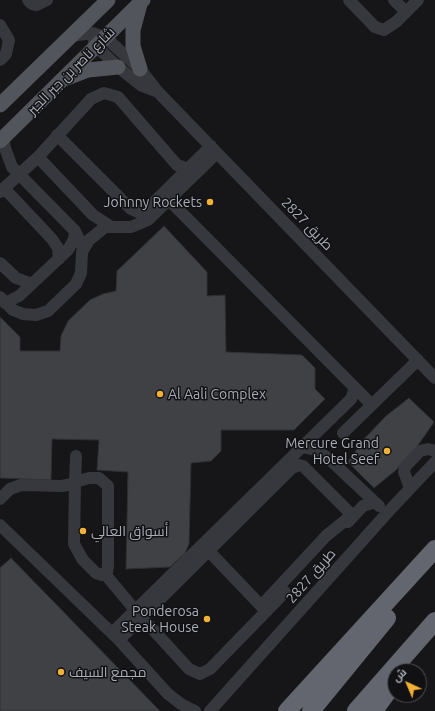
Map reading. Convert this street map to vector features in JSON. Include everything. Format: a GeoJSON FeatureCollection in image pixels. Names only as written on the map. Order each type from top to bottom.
{"type":"FeatureCollection","features":[{"type":"Feature","properties":{"kind":"highway"},"geometry":{"type":"LineString","coordinates":[[287,711],[435,550]]}},
{"type":"Feature","properties":{"kind":"highway"},"geometry":{"type":"LineString","coordinates":[[311,711],[435,560]]}},
{"type":"Feature","properties":{"kind":"highway"},"geometry":{"type":"LineString","coordinates":[[356,711],[435,621]]}},
{"type":"Feature","properties":{"kind":"highway"},"geometry":{"type":"LineString","coordinates":[[408,663],[435,625]]}},
{"type":"Feature","properties":{"kind":"highway"},"geometry":{"type":"LineString","coordinates":[[374,711],[387,692]]}},
{"type":"Feature","properties":{"kind":"main road","name":"شارع ناصر بن جبر الجبر"},"geometry":{"type":"LineString","coordinates":[[0,105],[108,0]]}},
{"type":"Feature","properties":{"kind":"main road","name":"شارع ناصر بن جبر الجبر"},"geometry":{"type":"LineString","coordinates":[[2,140],[59,82],[98,39],[142,1]]}},
{"type":"Feature","properties":{"kind":"main road"},"geometry":{"type":"LineString","coordinates":[[140,69],[133,46],[133,30],[142,1]]}},
{"type":"Feature","properties":{"kind":"main road"},"geometry":{"type":"LineString","coordinates":[[59,82],[88,70],[118,67]]}},
{"type":"Feature","properties":{"kind":"lane"},"geometry":{"type":"LineString","coordinates":[[28,0],[32,4],[37,5],[47,0]]}},
{"type":"Feature","properties":{"kind":"lane"},"geometry":{"type":"LineString","coordinates":[[349,0],[375,27],[384,30],[418,0]]}},
{"type":"Feature","properties":{"kind":"lane"},"geometry":{"type":"LineString","coordinates":[[394,0],[406,12]]}},
{"type":"Feature","properties":{"kind":"lane"},"geometry":{"type":"LineString","coordinates":[[71,36],[98,39],[95,13]]}},
{"type":"Feature","properties":{"kind":"lane"},"geometry":{"type":"LineString","coordinates":[[0,25],[9,40],[6,54],[0,60]]}},
{"type":"Feature","properties":{"kind":"lane","name":"طريق 2827"},"geometry":{"type":"LineString","coordinates":[[98,39],[118,67],[142,86],[158,92]]}},
{"type":"Feature","properties":{"kind":"lane","name":"طريق 2827"},"geometry":{"type":"LineString","coordinates":[[98,39],[140,69],[158,92],[435,378]]}},
{"type":"Feature","properties":{"kind":"lane"},"geometry":{"type":"LineString","coordinates":[[59,259],[58,248],[52,239],[2,190],[38,157],[91,99],[104,93],[111,94],[123,102],[177,165],[188,169]]}},
{"type":"Feature","properties":{"kind":"lane"},"geometry":{"type":"LineString","coordinates":[[57,135],[134,211],[142,212],[166,197],[188,169],[214,150]]}},
{"type":"Feature","properties":{"kind":"lane"},"geometry":{"type":"LineString","coordinates":[[2,140],[8,158],[19,174],[75,232],[83,248],[81,273],[76,284],[48,311],[36,315],[23,314],[13,310],[3,300]]}},
{"type":"Feature","properties":{"kind":"lane"},"geometry":{"type":"LineString","coordinates":[[38,157],[93,215],[110,226],[125,228],[142,223],[214,150]]}},
{"type":"Feature","properties":{"kind":"lane"},"geometry":{"type":"LineString","coordinates":[[166,197],[372,405]]}},
{"type":"Feature","properties":{"kind":"lane"},"geometry":{"type":"LineString","coordinates":[[83,248],[101,229],[110,226]]}},
{"type":"Feature","properties":{"kind":"lane"},"geometry":{"type":"LineString","coordinates":[[3,300],[16,299],[59,259],[71,247],[75,232]]}},
{"type":"Feature","properties":{"kind":"lane"},"geometry":{"type":"LineString","coordinates":[[0,263],[16,278],[32,284]]}},
{"type":"Feature","properties":{"kind":"lane"},"geometry":{"type":"LineString","coordinates":[[344,433],[418,360]]}},
{"type":"Feature","properties":{"kind":"lane"},"geometry":{"type":"LineString","coordinates":[[115,636],[272,482],[302,447],[351,399],[355,388]]}},
{"type":"Feature","properties":{"kind":"lane"},"geometry":{"type":"LineString","coordinates":[[302,447],[316,450],[328,458],[375,502],[388,512]]}},
{"type":"Feature","properties":{"kind":"lane"},"geometry":{"type":"LineString","coordinates":[[410,488],[404,475],[404,467],[420,451],[428,449],[435,451]]}},
{"type":"Feature","properties":{"kind":"lane"},"geometry":{"type":"LineString","coordinates":[[76,456],[73,538],[75,550],[94,572],[99,575],[104,574]]}},
{"type":"Feature","properties":{"kind":"lane","name":"طريق 2827"},"geometry":{"type":"LineString","coordinates":[[210,711],[388,512],[435,462]]}},
{"type":"Feature","properties":{"kind":"lane"},"geometry":{"type":"LineString","coordinates":[[272,482],[292,468],[299,465],[303,466],[352,515]]}},
{"type":"Feature","properties":{"kind":"lane"},"geometry":{"type":"LineString","coordinates":[[0,499],[10,489],[21,485],[62,486],[82,479],[100,478],[108,486],[108,566],[104,574]]}},
{"type":"Feature","properties":{"kind":"lane"},"geometry":{"type":"LineString","coordinates":[[104,574],[189,669],[200,674],[210,669],[352,515],[363,506],[375,502]]}},
{"type":"Feature","properties":{"kind":"lane"},"geometry":{"type":"LineString","coordinates":[[0,525],[115,636],[168,694],[181,704],[195,711]]}},
{"type":"Feature","properties":{"kind":"lane"},"geometry":{"type":"LineString","coordinates":[[206,547],[264,609]]}},
{"type":"Feature","properties":{"kind":"building","name":"Al Aali Complex"},"geometry":{"type":"Polygon","coordinates":[[[164,226],[207,272],[207,296],[225,295],[226,352],[302,355],[315,368],[315,389],[325,399],[294,430],[221,430],[221,451],[211,461],[191,463],[189,544],[185,553],[170,567],[126,569],[128,472],[97,470],[99,440],[52,439],[51,480],[0,478],[0,317],[20,337],[20,351],[60,351],[61,336],[68,321],[90,300],[103,294],[116,291],[117,271],[164,226]]]}},
{"type":"Feature","properties":{"kind":"building"},"geometry":{"type":"Polygon","coordinates":[[[409,398],[434,422],[416,448],[396,470],[374,488],[348,462],[364,439],[386,416],[409,398]]]}},
{"type":"Feature","properties":{"kind":"building","name":"مجمع السيف"},"geometry":{"type":"Polygon","coordinates":[[[11,558],[160,711],[0,711],[0,568],[11,558]]]}},
{"type":"Feature","properties":{"kind":"place","name":"Johnny Rockets"},"geometry":{"type":"Point","coordinates":[210,202]}},
{"type":"Feature","properties":{"kind":"place","name":"Al Aali Complex"},"geometry":{"type":"Point","coordinates":[160,394]}},
{"type":"Feature","properties":{"kind":"place","name":"Mercure Grand Hotel Seef"},"geometry":{"type":"Point","coordinates":[387,451]}},
{"type":"Feature","properties":{"kind":"place","name":"أسواق العالي"},"geometry":{"type":"Point","coordinates":[83,531]}},
{"type":"Feature","properties":{"kind":"place","name":"Ponderosa Steak House"},"geometry":{"type":"Point","coordinates":[207,619]}},
{"type":"Feature","properties":{"kind":"place","name":"مجمع السيف"},"geometry":{"type":"Point","coordinates":[61,672]}}]}
